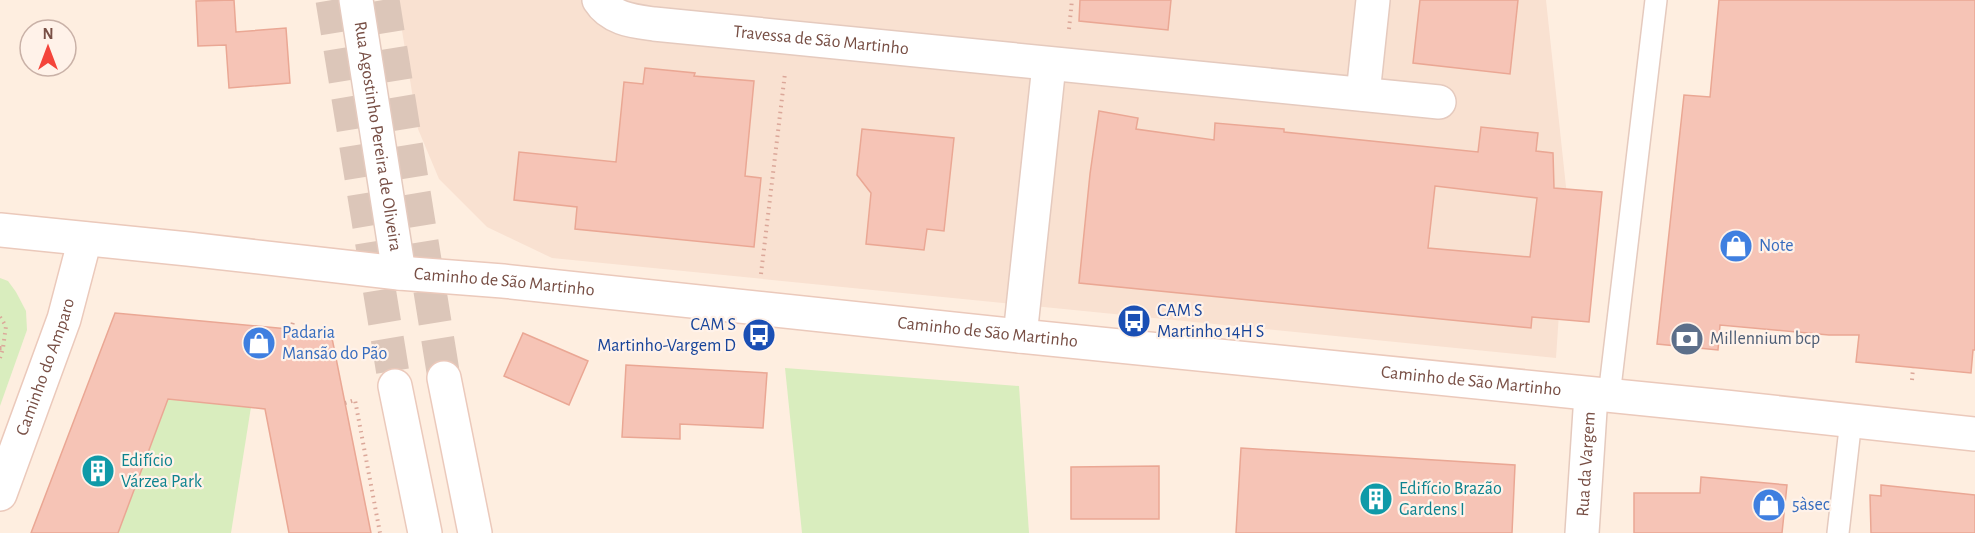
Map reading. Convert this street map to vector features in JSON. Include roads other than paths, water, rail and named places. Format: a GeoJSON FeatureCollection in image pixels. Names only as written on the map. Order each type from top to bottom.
{"type":"FeatureCollection","features":[{"type":"Feature","properties":{"kind":"main road","name":"Rua Agostinho Pereira de Oliveira"},"geometry":{"type":"LineString","coordinates":[[356,0],[399,273]]}},
{"type":"Feature","properties":{"kind":"main road","name":"Travessa de São Martinho"},"geometry":{"type":"LineString","coordinates":[[599,0],[603,8],[616,16],[634,21],[1439,102]]}},
{"type":"Feature","properties":{"kind":"main road"},"geometry":{"type":"LineString","coordinates":[[1363,94],[1373,0]]}},
{"type":"Feature","properties":{"kind":"main road"},"geometry":{"type":"LineString","coordinates":[[1020,336],[1048,64]]}},
{"type":"Feature","properties":{"kind":"main road","name":"Caminho de São Martinho"},"geometry":{"type":"LineString","coordinates":[[0,230],[1975,434]]}},
{"type":"Feature","properties":{"kind":"main road","name":"Caminho do Amparo"},"geometry":{"type":"LineString","coordinates":[[0,494],[64,320],[85,239]]}},
{"type":"Feature","properties":{"kind":"main road"},"geometry":{"type":"LineString","coordinates":[[444,378],[475,533]]}},
{"type":"Feature","properties":{"kind":"main road"},"geometry":{"type":"LineString","coordinates":[[395,386],[425,533]]}},
{"type":"Feature","properties":{"kind":"main road","name":"Rua da Vargem"},"geometry":{"type":"LineString","coordinates":[[1582,533],[1600,395]]}},
{"type":"Feature","properties":{"kind":"lane"},"geometry":{"type":"LineString","coordinates":[[1600,395],[1656,0]]}},
{"type":"Feature","properties":{"kind":"lane"},"geometry":{"type":"LineString","coordinates":[[1838,533],[1851,420]]}},
{"type":"Feature","properties":{"kind":"tunnel"},"geometry":{"type":"LineString","coordinates":[[332,0],[395,386]]}},
{"type":"Feature","properties":{"kind":"tunnel"},"geometry":{"type":"LineString","coordinates":[[383,0],[444,378]]}},
{"type":"Feature","properties":{"kind":"place","name":"Note"},"geometry":{"type":"Point","coordinates":[1736,246]}},
{"type":"Feature","properties":{"kind":"place","name":"CAM S Martinho 14H S"},"geometry":{"type":"Point","coordinates":[1134,321]}},
{"type":"Feature","properties":{"kind":"place","name":"CAM S Martinho-Vargem D"},"geometry":{"type":"Point","coordinates":[759,335]}},
{"type":"Feature","properties":{"kind":"place","name":"Millennium bcp"},"geometry":{"type":"Point","coordinates":[1687,339]}},
{"type":"Feature","properties":{"kind":"place","name":"Padaria Mansão do Pão"},"geometry":{"type":"Point","coordinates":[259,343]}},
{"type":"Feature","properties":{"kind":"place","name":"Edifício Várzea Park"},"geometry":{"type":"Point","coordinates":[98,471]}},
{"type":"Feature","properties":{"kind":"place","name":"Edifício Brazão Gardens I"},"geometry":{"type":"Point","coordinates":[1376,499]}},
{"type":"Feature","properties":{"kind":"place","name":"5àsec"},"geometry":{"type":"Point","coordinates":[1769,505]}}]}
